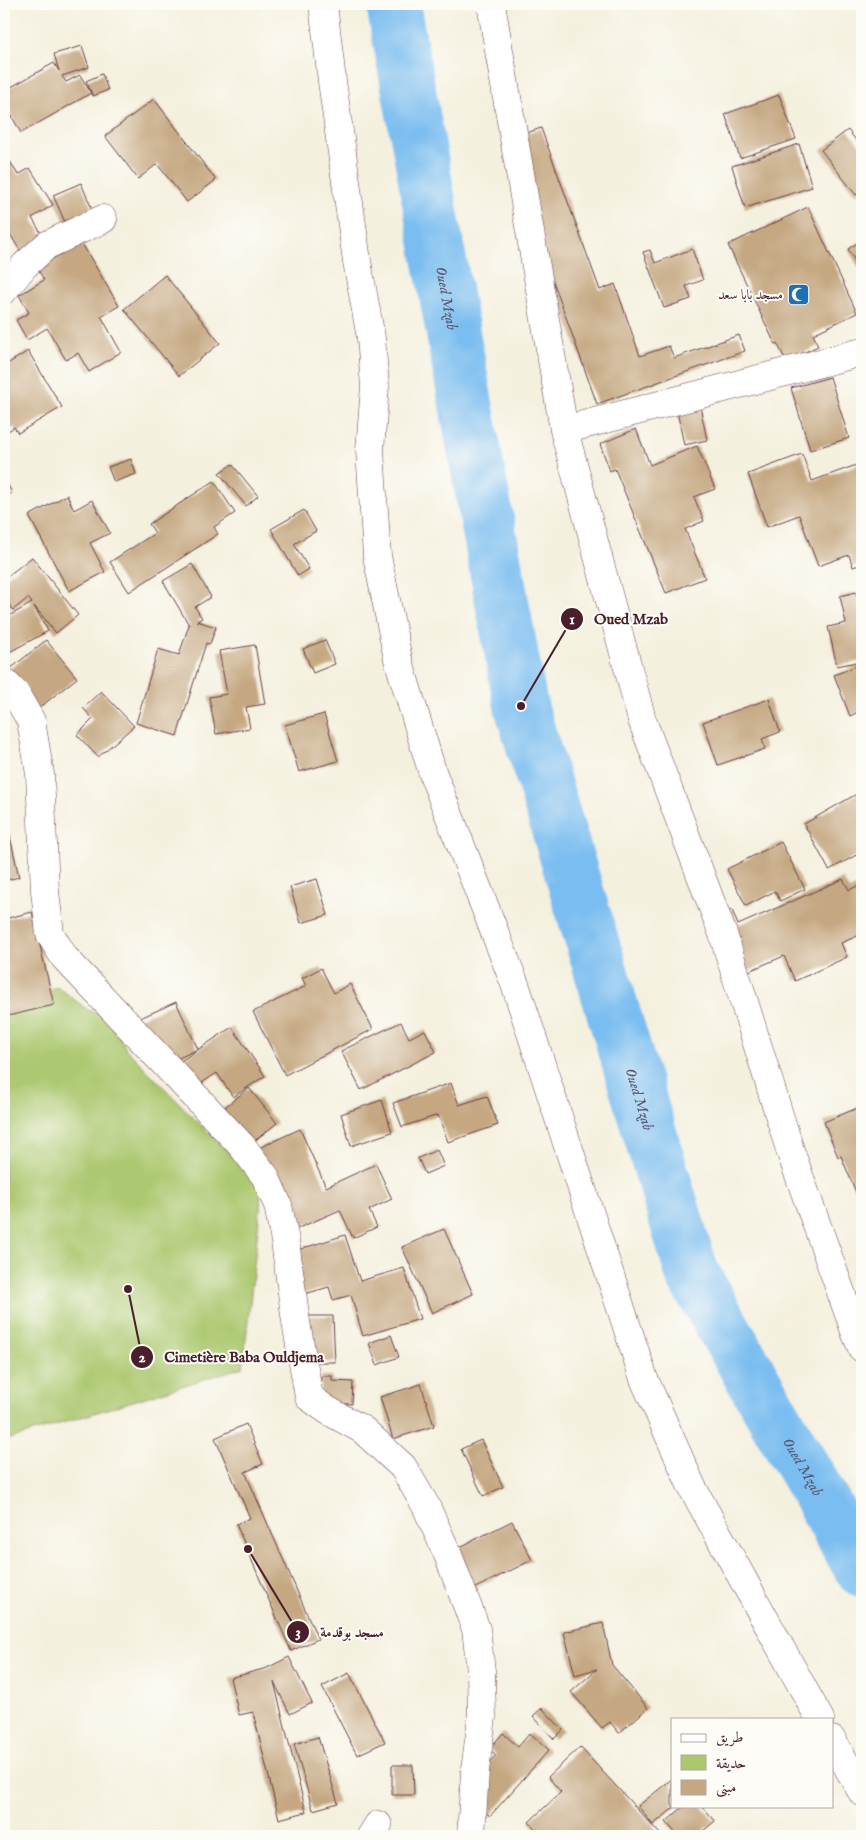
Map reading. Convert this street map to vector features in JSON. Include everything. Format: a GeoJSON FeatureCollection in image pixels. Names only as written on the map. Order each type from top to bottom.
{"type":"FeatureCollection","features":[{"type":"Feature","properties":{"kind":"street"},"geometry":{"type":"LineString","coordinates":[[323,4],[356,260],[372,347],[376,386],[370,450],[377,556],[398,659],[433,774],[516,987],[644,1380],[692,1487],[819,1718]]}},
{"type":"Feature","properties":{"kind":"street"},"geometry":{"type":"LineString","coordinates":[[491,4],[564,430],[642,720],[723,934],[791,1153],[862,1348]]}},
{"type":"Feature","properties":{"kind":"street"},"geometry":{"type":"LineString","coordinates":[[4,290],[24,265],[46,245],[103,219]]}},
{"type":"Feature","properties":{"kind":"street"},"geometry":{"type":"LineString","coordinates":[[564,430],[862,352]]}},
{"type":"Feature","properties":{"kind":"street"},"geometry":{"type":"LineString","coordinates":[[4,682],[15,693],[31,721],[40,774],[45,892],[50,934],[64,957],[210,1111],[242,1146],[265,1176],[278,1205],[286,1241],[296,1322],[309,1397],[316,1404],[363,1430],[403,1467],[426,1506],[448,1555],[476,1629],[481,1671],[482,1717],[475,1771],[472,1836]]}},
{"type":"Feature","properties":{"kind":"street"},"geometry":{"type":"LineString","coordinates":[[834,1743],[862,1792]]}},
{"type":"Feature","properties":{"kind":"green space"},"geometry":{"type":"Polygon","coordinates":[[[58,987],[88,1010],[110,1018],[126,1049],[261,1186],[243,1367],[4,1441],[4,999],[58,987]]]}},
{"type":"Feature","properties":{"kind":"building"},"geometry":{"type":"Polygon","coordinates":[[[82,46],[89,67],[62,76],[66,82],[80,75],[91,93],[21,133],[4,102],[4,91],[54,63],[59,71],[54,54],[82,46]]]}},
{"type":"Feature","properties":{"kind":"building"},"geometry":{"type":"Polygon","coordinates":[[[102,74],[108,90],[93,96],[86,81],[102,74]]]}},
{"type":"Feature","properties":{"kind":"building"},"geometry":{"type":"Polygon","coordinates":[[[779,95],[796,139],[740,158],[725,114],[779,95]]]}},
{"type":"Feature","properties":{"kind":"building"},"geometry":{"type":"Polygon","coordinates":[[[154,99],[216,180],[187,202],[157,164],[138,179],[105,136],[154,99]]]}},
{"type":"Feature","properties":{"kind":"building"},"geometry":{"type":"Polygon","coordinates":[[[541,128],[600,290],[615,284],[640,356],[669,346],[674,358],[739,335],[745,351],[597,404],[503,141],[541,128]]]}},
{"type":"Feature","properties":{"kind":"building"},"geometry":{"type":"Polygon","coordinates":[[[848,130],[862,148],[862,190],[856,195],[821,150],[848,130]]]}},
{"type":"Feature","properties":{"kind":"building"},"geometry":{"type":"Polygon","coordinates":[[[799,144],[812,187],[745,208],[732,166],[799,144]]]}},
{"type":"Feature","properties":{"kind":"building"},"geometry":{"type":"Polygon","coordinates":[[[7,156],[18,175],[30,168],[53,205],[32,218],[45,240],[22,254],[10,234],[4,238],[4,158],[7,156]]]}},
{"type":"Feature","properties":{"kind":"building"},"geometry":{"type":"Polygon","coordinates":[[[81,183],[95,216],[68,229],[53,195],[81,183]]]}},
{"type":"Feature","properties":{"kind":"building"},"geometry":{"type":"Polygon","coordinates":[[[808,207],[857,313],[813,334],[818,346],[786,361],[777,343],[775,344],[728,245],[808,207]]]}},
{"type":"Feature","properties":{"kind":"building"},"geometry":{"type":"Polygon","coordinates":[[[862,240],[862,273],[848,249],[862,240]]]}},
{"type":"Feature","properties":{"kind":"building"},"geometry":{"type":"Polygon","coordinates":[[[81,242],[119,306],[101,316],[121,352],[89,372],[78,353],[66,360],[47,328],[27,340],[16,320],[29,313],[19,295],[44,280],[37,268],[81,242]]]}},
{"type":"Feature","properties":{"kind":"building"},"geometry":{"type":"Polygon","coordinates":[[[692,249],[703,280],[686,286],[691,299],[664,308],[643,252],[650,250],[655,263],[692,249]]]}},
{"type":"Feature","properties":{"kind":"building"},"geometry":{"type":"Polygon","coordinates":[[[165,275],[220,343],[179,376],[124,309],[165,275]]]}},
{"type":"Feature","properties":{"kind":"building"},"geometry":{"type":"Polygon","coordinates":[[[28,351],[62,407],[18,433],[14,427],[4,434],[4,366],[28,351]]]}},
{"type":"Feature","properties":{"kind":"building"},"geometry":{"type":"Polygon","coordinates":[[[830,377],[849,438],[810,450],[791,388],[830,377]]]}},
{"type":"Feature","properties":{"kind":"building"},"geometry":{"type":"Polygon","coordinates":[[[700,406],[707,440],[684,445],[677,411],[700,406]]]}},
{"type":"Feature","properties":{"kind":"building"},"geometry":{"type":"Polygon","coordinates":[[[636,429],[650,465],[697,446],[715,489],[694,497],[704,521],[685,529],[705,578],[666,593],[615,469],[610,471],[600,444],[636,429]]]}},
{"type":"Feature","properties":{"kind":"building"},"geometry":{"type":"Polygon","coordinates":[[[802,454],[812,481],[862,463],[862,564],[853,567],[849,555],[818,566],[799,515],[767,527],[748,474],[802,454]]]}},
{"type":"Feature","properties":{"kind":"building"},"geometry":{"type":"Polygon","coordinates":[[[131,459],[136,474],[114,482],[108,467],[131,459]]]}},
{"type":"Feature","properties":{"kind":"building"},"geometry":{"type":"Polygon","coordinates":[[[232,464],[258,496],[246,506],[219,473],[232,464]]]}},
{"type":"Feature","properties":{"kind":"building"},"geometry":{"type":"Polygon","coordinates":[[[4,477],[12,493],[4,497],[4,477]]]}},
{"type":"Feature","properties":{"kind":"building"},"geometry":{"type":"Polygon","coordinates":[[[214,481],[235,513],[214,527],[218,534],[129,592],[110,562],[155,533],[149,524],[214,481]]]}},
{"type":"Feature","properties":{"kind":"building"},"geometry":{"type":"Polygon","coordinates":[[[67,495],[74,510],[92,500],[110,533],[90,543],[105,572],[69,591],[29,516],[67,495]]]}},
{"type":"Feature","properties":{"kind":"building"},"geometry":{"type":"Polygon","coordinates":[[[304,510],[316,531],[294,544],[309,569],[298,576],[271,529],[304,510]]]}},
{"type":"Feature","properties":{"kind":"building"},"geometry":{"type":"Polygon","coordinates":[[[32,557],[78,615],[56,633],[34,606],[48,631],[4,655],[4,619],[32,603],[28,598],[13,610],[4,598],[4,579],[32,557]]]}},
{"type":"Feature","properties":{"kind":"building"},"geometry":{"type":"Polygon","coordinates":[[[192,564],[211,597],[195,607],[202,618],[197,621],[216,627],[210,644],[206,643],[177,736],[136,723],[158,649],[179,655],[189,625],[163,581],[192,564]]]}},
{"type":"Feature","properties":{"kind":"building"},"geometry":{"type":"Polygon","coordinates":[[[856,592],[862,618],[862,661],[837,666],[828,627],[846,623],[840,596],[856,592]]]}},
{"type":"Feature","properties":{"kind":"building"},"geometry":{"type":"Polygon","coordinates":[[[46,640],[77,678],[30,715],[4,674],[46,640]]]}},
{"type":"Feature","properties":{"kind":"building"},"geometry":{"type":"Polygon","coordinates":[[[325,640],[335,664],[313,673],[303,649],[325,640]]]}},
{"type":"Feature","properties":{"kind":"building"},"geometry":{"type":"Polygon","coordinates":[[[255,645],[265,704],[246,707],[250,728],[216,734],[209,697],[227,694],[219,651],[255,645]]]}},
{"type":"Feature","properties":{"kind":"building"},"geometry":{"type":"Polygon","coordinates":[[[862,664],[862,710],[850,716],[834,675],[862,664]]]}},
{"type":"Feature","properties":{"kind":"building"},"geometry":{"type":"Polygon","coordinates":[[[101,691],[134,726],[98,757],[77,735],[93,719],[83,708],[101,691]]]}},
{"type":"Feature","properties":{"kind":"building"},"geometry":{"type":"Polygon","coordinates":[[[769,699],[780,732],[762,739],[765,749],[718,765],[703,722],[769,699]]]}},
{"type":"Feature","properties":{"kind":"building"},"geometry":{"type":"Polygon","coordinates":[[[324,714],[338,761],[299,772],[285,725],[324,714]]]}},
{"type":"Feature","properties":{"kind":"building"},"geometry":{"type":"Polygon","coordinates":[[[862,791],[862,852],[829,870],[804,824],[862,791]]]}},
{"type":"Feature","properties":{"kind":"building"},"geometry":{"type":"Polygon","coordinates":[[[9,832],[19,877],[4,881],[4,833],[9,832]]]}},
{"type":"Feature","properties":{"kind":"building"},"geometry":{"type":"Polygon","coordinates":[[[781,842],[805,889],[780,901],[775,891],[746,906],[727,869],[781,842]]]}},
{"type":"Feature","properties":{"kind":"building"},"geometry":{"type":"Polygon","coordinates":[[[317,879],[328,915],[301,923],[290,887],[317,879]]]}},
{"type":"Feature","properties":{"kind":"building"},"geometry":{"type":"Polygon","coordinates":[[[843,879],[849,890],[862,884],[862,934],[841,943],[847,957],[795,981],[784,956],[737,976],[712,919],[732,910],[738,925],[843,879]]]}},
{"type":"Feature","properties":{"kind":"building"},"geometry":{"type":"Polygon","coordinates":[[[32,912],[54,1005],[4,1017],[4,919],[32,912]]]}},
{"type":"Feature","properties":{"kind":"building"},"geometry":{"type":"Polygon","coordinates":[[[321,968],[334,993],[350,984],[373,1029],[285,1075],[253,1012],[306,986],[302,978],[321,968]]]}},
{"type":"Feature","properties":{"kind":"building"},"geometry":{"type":"Polygon","coordinates":[[[176,1002],[198,1049],[160,1067],[138,1019],[176,1002]]]}},
{"type":"Feature","properties":{"kind":"building"},"geometry":{"type":"Polygon","coordinates":[[[401,1022],[409,1038],[425,1030],[436,1052],[361,1090],[341,1051],[401,1022]]]}},
{"type":"Feature","properties":{"kind":"building"},"geometry":{"type":"Polygon","coordinates":[[[232,1027],[265,1076],[233,1097],[217,1073],[191,1090],[175,1065],[232,1027]]]}},
{"type":"Feature","properties":{"kind":"building"},"geometry":{"type":"Polygon","coordinates":[[[451,1083],[459,1105],[487,1096],[498,1125],[448,1142],[438,1115],[402,1127],[393,1103],[451,1083]]]}},
{"type":"Feature","properties":{"kind":"building"},"geometry":{"type":"Polygon","coordinates":[[[249,1088],[277,1123],[238,1154],[210,1119],[249,1088]]]}},
{"type":"Feature","properties":{"kind":"building"},"geometry":{"type":"Polygon","coordinates":[[[382,1100],[392,1132],[351,1146],[341,1114],[382,1100]]]}},
{"type":"Feature","properties":{"kind":"building"},"geometry":{"type":"Polygon","coordinates":[[[862,1106],[862,1207],[841,1156],[838,1157],[824,1122],[862,1106]]]}},
{"type":"Feature","properties":{"kind":"building"},"geometry":{"type":"Polygon","coordinates":[[[300,1129],[326,1187],[376,1164],[392,1199],[369,1210],[377,1227],[353,1238],[340,1210],[287,1233],[250,1152],[300,1129]]]}},
{"type":"Feature","properties":{"kind":"building"},"geometry":{"type":"Polygon","coordinates":[[[437,1150],[444,1166],[425,1174],[418,1158],[437,1150]]]}},
{"type":"Feature","properties":{"kind":"building"},"geometry":{"type":"Polygon","coordinates":[[[444,1229],[473,1294],[432,1313],[402,1247],[444,1229]]]}},
{"type":"Feature","properties":{"kind":"building"},"geometry":{"type":"Polygon","coordinates":[[[345,1235],[360,1281],[404,1268],[420,1319],[363,1336],[351,1295],[333,1300],[329,1287],[301,1295],[288,1253],[345,1235]]]}},
{"type":"Feature","properties":{"kind":"building"},"geometry":{"type":"Polygon","coordinates":[[[303,1316],[333,1316],[335,1362],[305,1362],[303,1316]]]}},
{"type":"Feature","properties":{"kind":"building"},"geometry":{"type":"Polygon","coordinates":[[[391,1335],[399,1357],[377,1365],[369,1343],[391,1335]]]}},
{"type":"Feature","properties":{"kind":"building"},"geometry":{"type":"Polygon","coordinates":[[[321,1376],[332,1376],[332,1381],[353,1382],[352,1404],[321,1403],[321,1376]]]}},
{"type":"Feature","properties":{"kind":"building"},"geometry":{"type":"Polygon","coordinates":[[[421,1384],[434,1426],[393,1439],[380,1397],[421,1384]]]}},
{"type":"Feature","properties":{"kind":"building"},"geometry":{"type":"Polygon","coordinates":[[[246,1424],[263,1464],[245,1472],[318,1639],[291,1651],[236,1524],[250,1518],[215,1438],[246,1424]]]}},
{"type":"Feature","properties":{"kind":"building"},"geometry":{"type":"Polygon","coordinates":[[[481,1440],[503,1487],[483,1496],[461,1449],[481,1440]]]}},
{"type":"Feature","properties":{"kind":"building"},"geometry":{"type":"Polygon","coordinates":[[[512,1521],[532,1560],[465,1593],[446,1554],[512,1521]]]}},
{"type":"Feature","properties":{"kind":"building"},"geometry":{"type":"Polygon","coordinates":[[[603,1623],[612,1665],[648,1708],[619,1733],[610,1722],[602,1728],[571,1692],[597,1669],[575,1675],[564,1632],[603,1623]]]}},
{"type":"Feature","properties":{"kind":"building"},"geometry":{"type":"Polygon","coordinates":[[[289,1657],[312,1703],[290,1714],[274,1682],[306,1812],[279,1819],[253,1712],[239,1715],[230,1678],[267,1668],[289,1657]]]}},
{"type":"Feature","properties":{"kind":"building"},"geometry":{"type":"Polygon","coordinates":[[[349,1673],[385,1742],[357,1755],[322,1687],[349,1673]]]}},
{"type":"Feature","properties":{"kind":"building"},"geometry":{"type":"Polygon","coordinates":[[[542,1708],[563,1730],[554,1739],[533,1716],[542,1708]]]}},
{"type":"Feature","properties":{"kind":"building"},"geometry":{"type":"Polygon","coordinates":[[[503,1733],[518,1747],[530,1733],[549,1750],[490,1816],[463,1792],[496,1755],[489,1749],[503,1733]]]}},
{"type":"Feature","properties":{"kind":"building"},"geometry":{"type":"Polygon","coordinates":[[[318,1737],[338,1803],[313,1810],[294,1744],[318,1737]]]}},
{"type":"Feature","properties":{"kind":"building"},"geometry":{"type":"Polygon","coordinates":[[[580,1747],[662,1836],[542,1836],[529,1822],[561,1792],[548,1777],[580,1747]]]}},
{"type":"Feature","properties":{"kind":"building"},"geometry":{"type":"Polygon","coordinates":[[[392,1765],[413,1765],[414,1795],[392,1795],[392,1765]]]}},
{"type":"Feature","properties":{"kind":"building"},"geometry":{"type":"Polygon","coordinates":[[[671,1780],[671,1808],[674,1808],[653,1825],[638,1806],[671,1780]]]}},
{"type":"Feature","properties":{"kind":"building"},"geometry":{"type":"Polygon","coordinates":[[[682,1808],[704,1808],[715,1821],[697,1836],[678,1836],[666,1822],[682,1808]]]}},
{"type":"Feature","properties":{"kind":"waterway","name":"Oued Mzab"},"geometry":{"type":"LineString","coordinates":[[393,4],[521,706],[692,1273],[862,1570]]}},
{"type":"Feature","properties":{"kind":"place","name":"مسجد بابا سعد"},"geometry":{"type":"Point","coordinates":[799,294]}},
{"type":"Feature","properties":{"kind":"place","name":"Oued Mzab"},"geometry":{"type":"Point","coordinates":[521,706]}},
{"type":"Feature","properties":{"kind":"place","name":"Cimetière Baba Ouldjema"},"geometry":{"type":"Point","coordinates":[128,1289]}},
{"type":"Feature","properties":{"kind":"place","name":"مسجد بوقدمة"},"geometry":{"type":"Point","coordinates":[248,1549]}}]}
